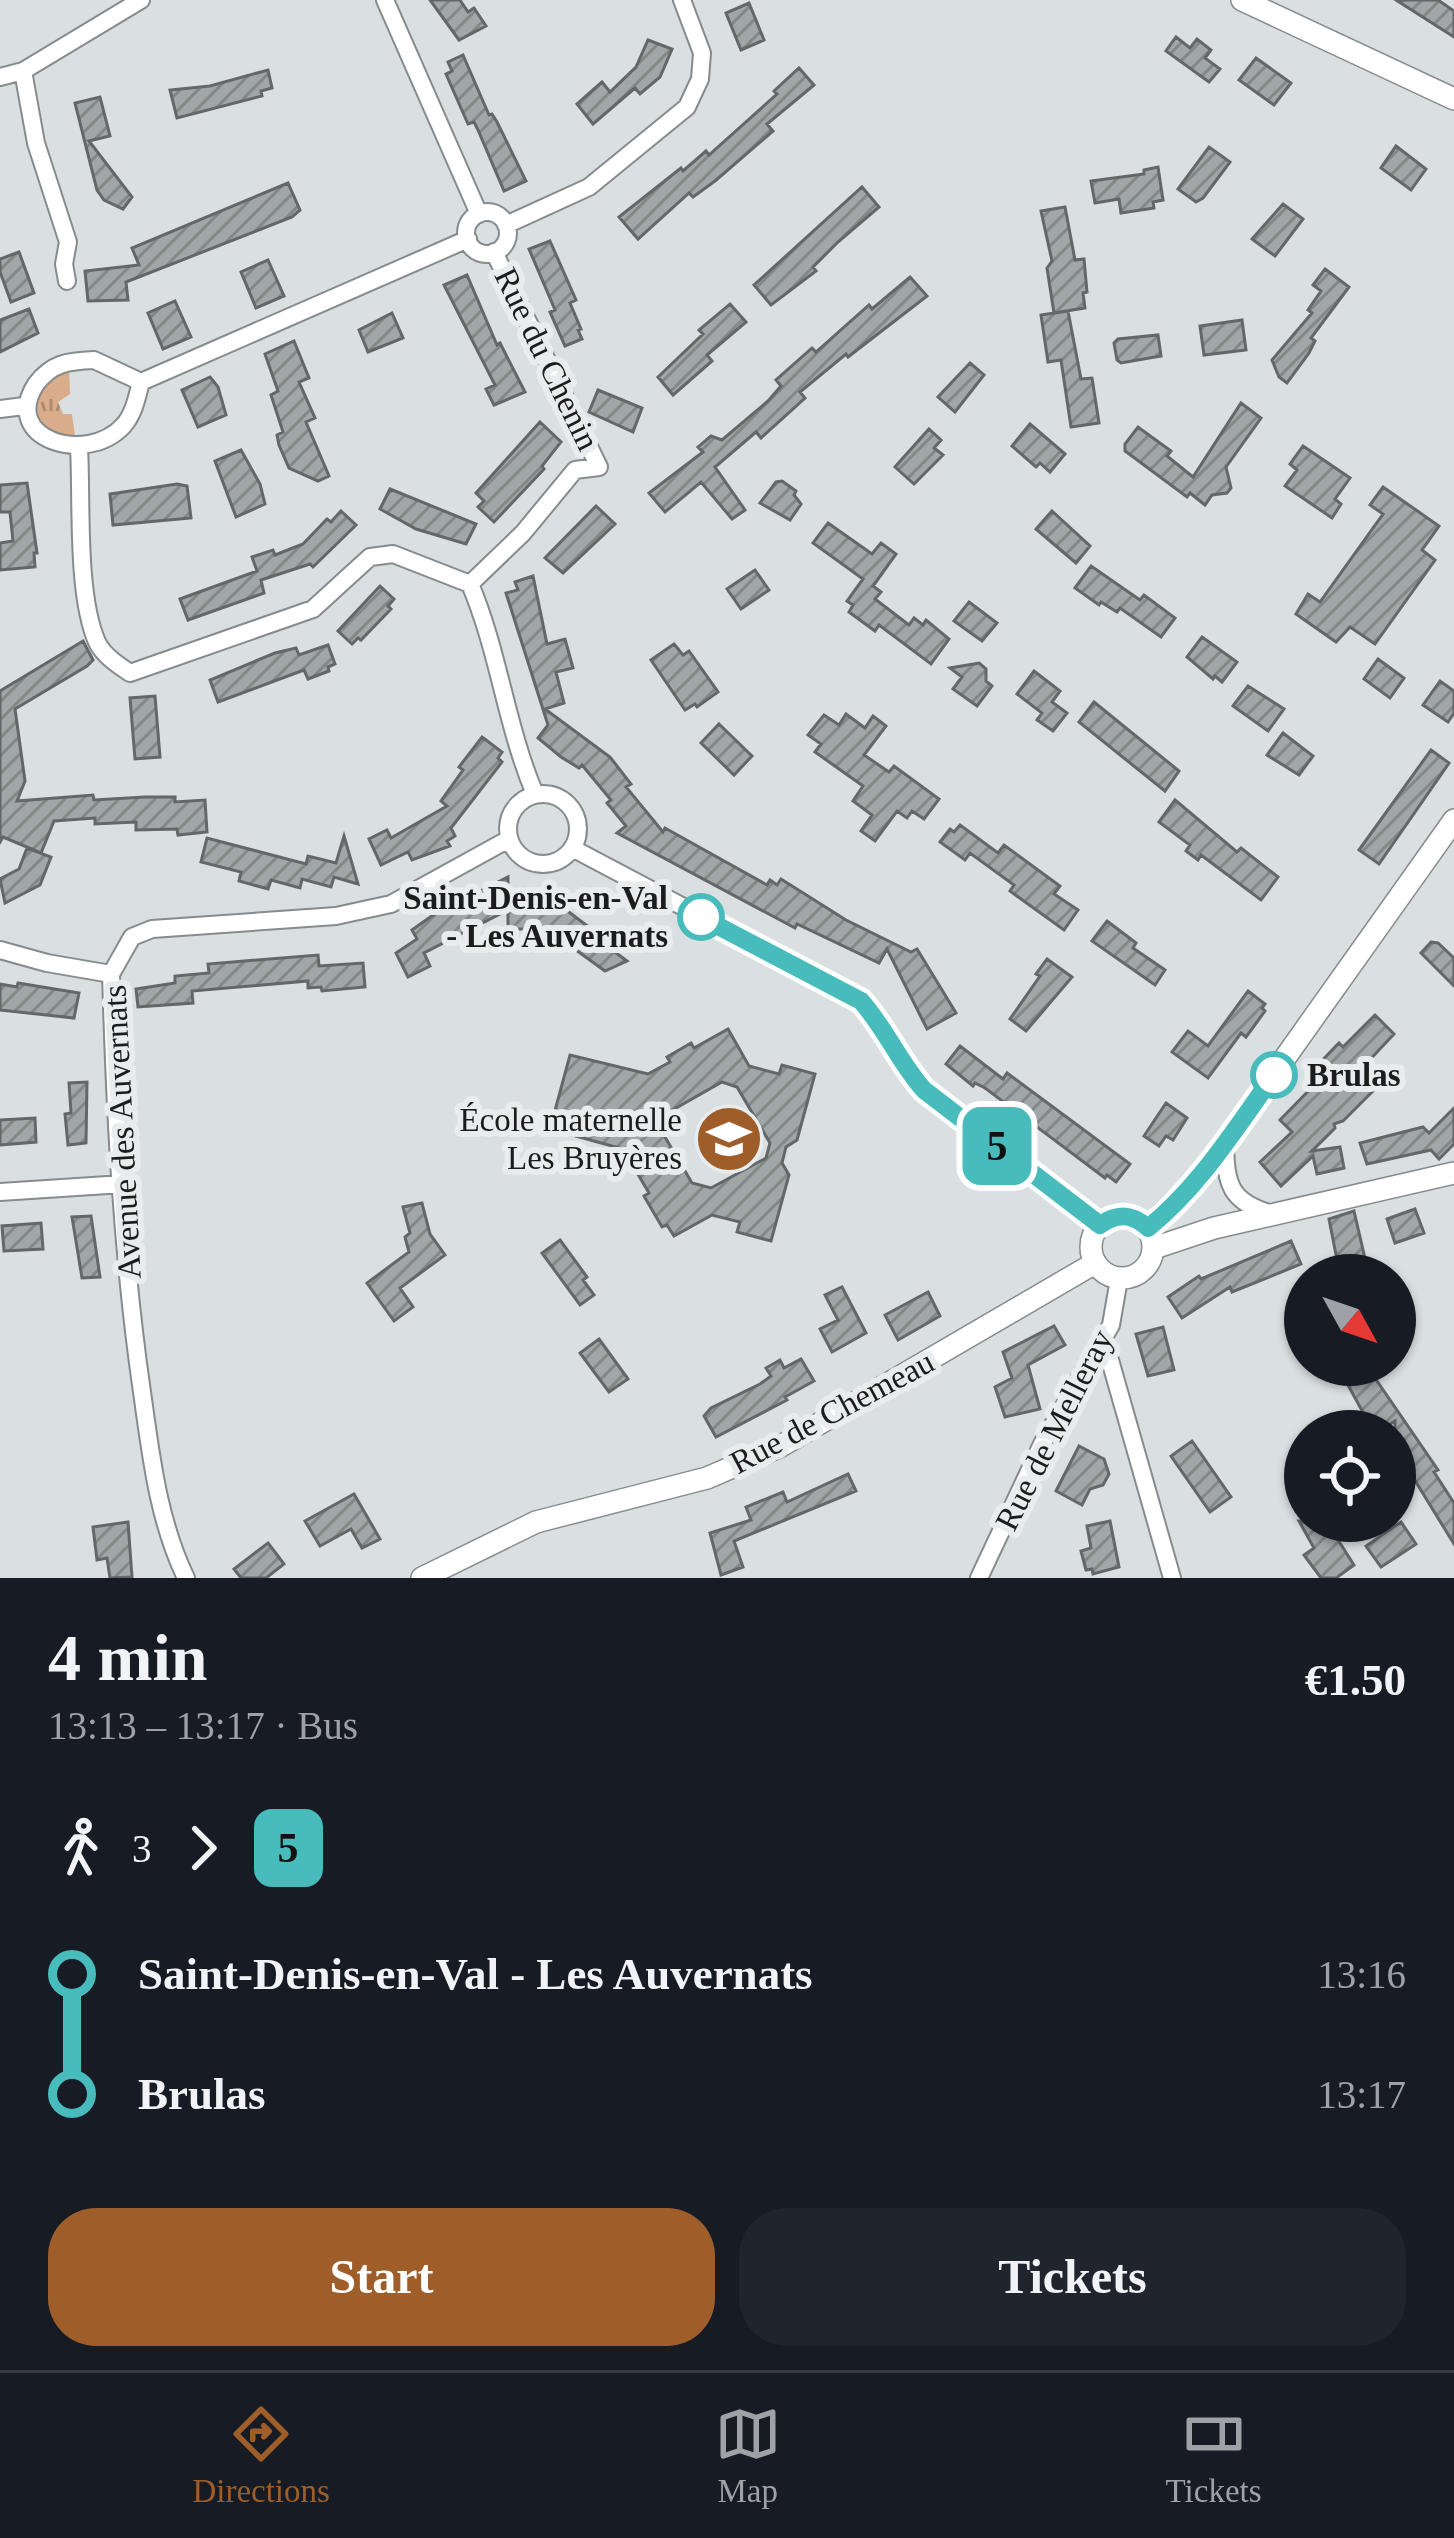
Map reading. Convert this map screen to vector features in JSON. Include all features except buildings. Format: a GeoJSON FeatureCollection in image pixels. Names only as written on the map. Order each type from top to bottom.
{"type":"FeatureCollection","features":[{"type":"Feature","properties":{"kind":"street"},"geometry":{"type":"LineString","coordinates":[[0,77],[23,71],[141,0]]}},
{"type":"Feature","properties":{"kind":"street"},"geometry":{"type":"LineString","coordinates":[[386,0],[479,214]]}},
{"type":"Feature","properties":{"kind":"street"},"geometry":{"type":"LineString","coordinates":[[506,225],[589,187],[687,107],[700,79],[702,53],[682,0]]}},
{"type":"Feature","properties":{"kind":"street"},"geometry":{"type":"LineString","coordinates":[[1242,0],[1454,99]]}},
{"type":"Feature","properties":{"kind":"street"},"geometry":{"type":"LineString","coordinates":[[23,71],[36,143],[68,242],[67,281]]}},
{"type":"Feature","properties":{"kind":"street"},"geometry":{"type":"LineString","coordinates":[[479,214],[497,214],[506,225],[507,239],[494,252],[481,253],[468,239],[468,226],[479,214]]}},
{"type":"Feature","properties":{"kind":"street"},"geometry":{"type":"LineString","coordinates":[[141,382],[94,360],[56,364],[43,375],[24,406],[25,418],[32,430],[62,446],[102,441],[127,423],[141,382],[468,239]]}},
{"type":"Feature","properties":{"kind":"street","name":"Rue du Chenin"},"geometry":{"type":"LineString","coordinates":[[470,584],[523,533],[575,470],[599,467],[494,252]]}},
{"type":"Feature","properties":{"kind":"street"},"geometry":{"type":"LineString","coordinates":[[0,409],[24,406]]}},
{"type":"Feature","properties":{"kind":"street"},"geometry":{"type":"LineString","coordinates":[[79,447],[86,606],[98,646],[130,673],[313,609],[370,556],[393,554],[470,584],[484,618],[522,763],[536,794]]}},
{"type":"Feature","properties":{"kind":"street"},"geometry":{"type":"LineString","coordinates":[[536,794],[559,797],[575,814],[578,826],[572,848],[555,862],[532,863],[508,839],[515,806],[536,794]]}},
{"type":"Feature","properties":{"kind":"street"},"geometry":{"type":"LineString","coordinates":[[1151,1238],[1225,1144],[1454,820]]}},
{"type":"Feature","properties":{"kind":"street","name":"Avenue des Auvernats"},"geometry":{"type":"LineString","coordinates":[[187,1578],[156,1487],[131,1316],[111,974],[133,937],[152,929],[336,916],[391,904],[508,839]]}},
{"type":"Feature","properties":{"kind":"street"},"geometry":{"type":"LineString","coordinates":[[572,848],[861,1001],[924,1090],[1100,1225]]}},
{"type":"Feature","properties":{"kind":"street"},"geometry":{"type":"LineString","coordinates":[[0,950],[111,974]]}},
{"type":"Feature","properties":{"kind":"street"},"geometry":{"type":"LineString","coordinates":[[1225,1144],[1227,1178],[1235,1195],[1251,1208],[1273,1214]]}},
{"type":"Feature","properties":{"kind":"street"},"geometry":{"type":"LineString","coordinates":[[1151,1238],[1454,1173]]}},
{"type":"Feature","properties":{"kind":"street"},"geometry":{"type":"LineString","coordinates":[[0,1192],[123,1184]]}},
{"type":"Feature","properties":{"kind":"street"},"geometry":{"type":"LineString","coordinates":[[1130,1216],[1151,1238],[1152,1258],[1139,1274],[1119,1279],[1102,1272],[1095,1263],[1092,1238],[1110,1218],[1130,1216]]}},
{"type":"Feature","properties":{"kind":"street","name":"Rue de Chemeau"},"geometry":{"type":"LineString","coordinates":[[422,1578],[536,1522],[707,1478],[781,1445],[1095,1263]]}},
{"type":"Feature","properties":{"kind":"street","name":"Rue de Melleray"},"geometry":{"type":"LineString","coordinates":[[979,1578],[1042,1444],[1111,1325],[1119,1279]]}},
{"type":"Feature","properties":{"kind":"street"},"geometry":{"type":"LineString","coordinates":[[1100,1343],[1106,1346],[1172,1578]]}},
{"type":"Feature","properties":{"kind":"green space"},"geometry":{"type":"Polygon","coordinates":[[[69,369],[70,394],[58,402],[63,414],[72,414],[75,437],[45,432],[36,413],[43,385],[69,369]]]}},
{"type":"Feature","properties":{"kind":"bus line","name":"5"},"geometry":{"type":"LineString","coordinates":[[701,917],[861,1001],[924,1090],[1100,1225],[1110,1218],[1130,1216],[1148,1228],[1166,1213],[1199,1179],[1274,1075]]}},
{"type":"Feature","properties":{"kind":"place","name":"Saint-Denis-en-Val - Les Auvernats"},"geometry":{"type":"Point","coordinates":[701,917]}},
{"type":"Feature","properties":{"kind":"place","name":"Brulas"},"geometry":{"type":"Point","coordinates":[1274,1075]}},
{"type":"Feature","properties":{"kind":"place","name":"École maternelle Les Bruyères"},"geometry":{"type":"Point","coordinates":[729,1139]}}]}
